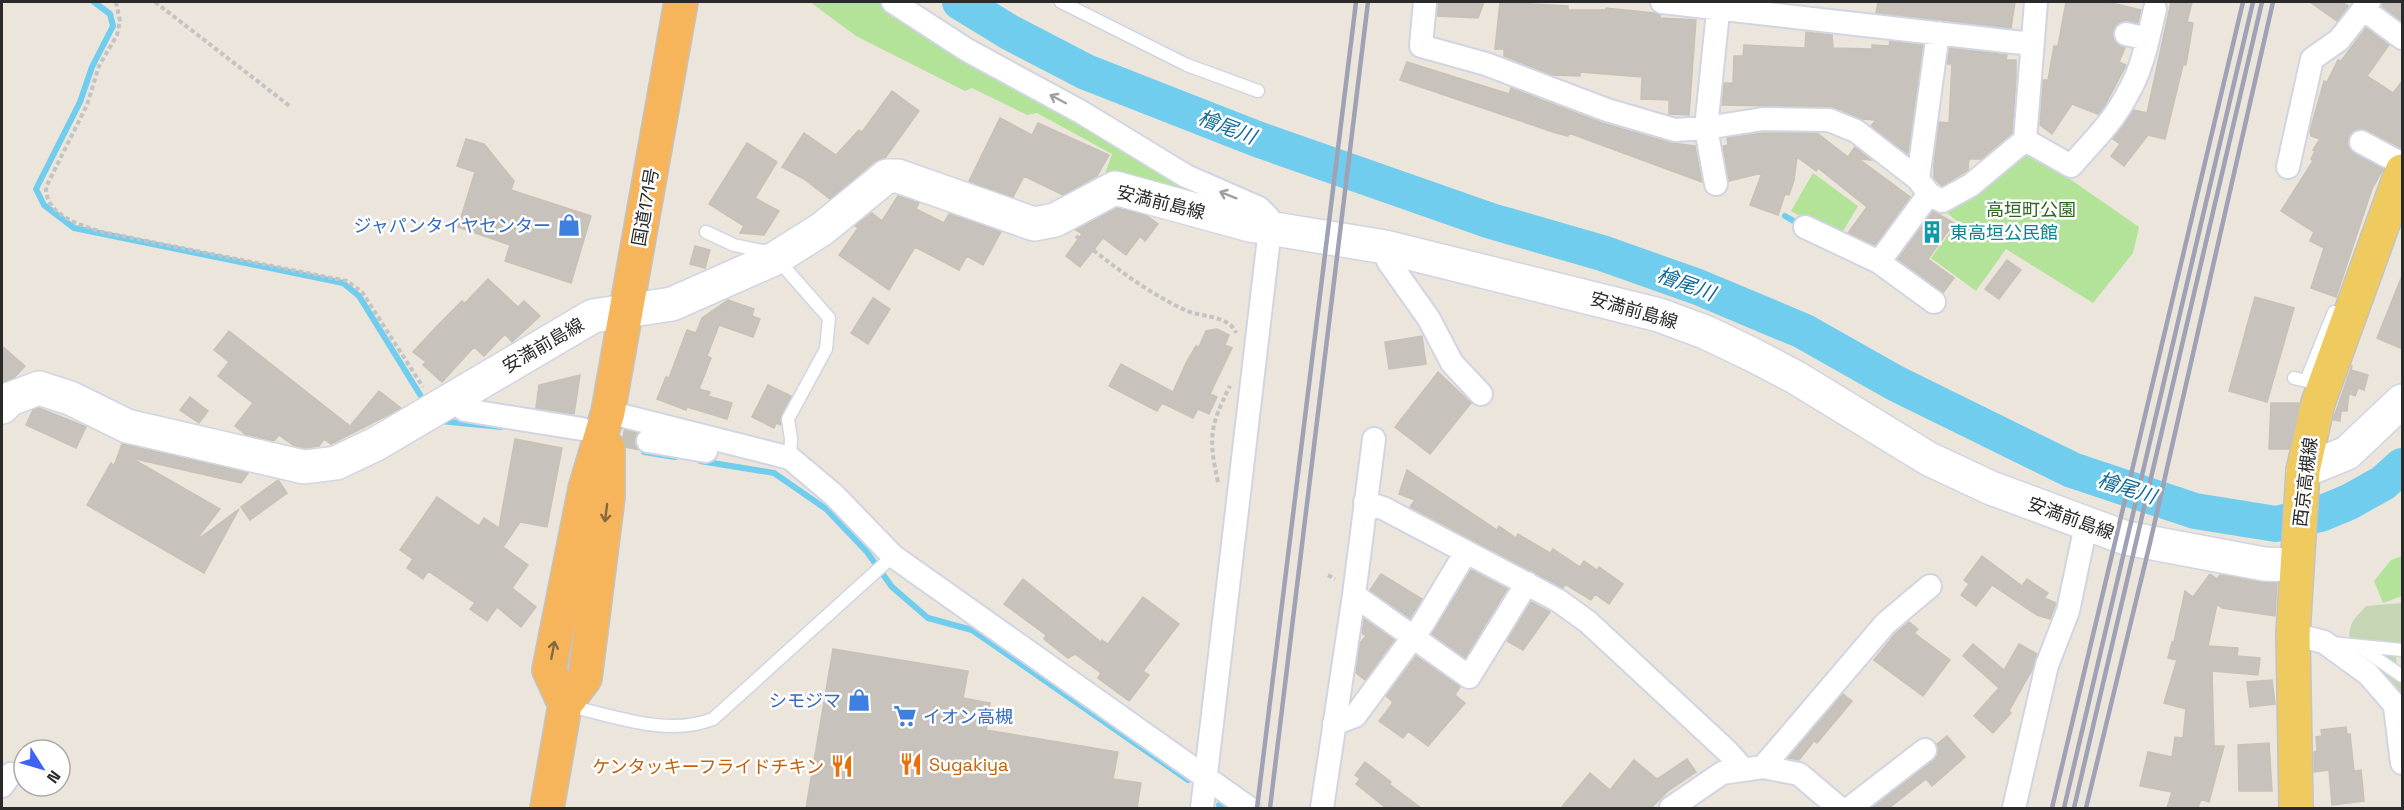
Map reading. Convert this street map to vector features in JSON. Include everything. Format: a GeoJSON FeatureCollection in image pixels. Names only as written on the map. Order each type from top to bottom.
{"type":"FeatureCollection","features":[{"type":"Feature","properties":{"kind":"highway","name":"国道171号"},"geometry":{"type":"LineString","coordinates":[[547,808],[565,705],[585,678],[608,497],[595,421],[627,310],[681,2]]}},
{"type":"Feature","properties":{"kind":"main road","name":"西京高槻線"},"geometry":{"type":"LineString","coordinates":[[2296,808],[2293,634],[2302,480],[2318,403],[2403,171]]}},
{"type":"Feature","properties":{"kind":"main road","name":"安満前島線"},"geometry":{"type":"LineString","coordinates":[[2,407],[10,399],[39,388],[70,398],[127,426],[304,467],[336,463],[376,444],[593,316],[672,304],[776,258],[822,229],[880,181],[894,175],[1034,224],[1055,220],[1115,188],[1187,209],[1270,229],[1310,233],[1385,247],[1659,315],[1705,332],[1795,377],[1929,459],[1991,488],[2086,525],[2162,545],[2264,564],[2297,558]]}},
{"type":"Feature","properties":{"kind":"main road"},"geometry":{"type":"LineString","coordinates":[[2302,480],[2347,453],[2403,401]]}},
{"type":"Feature","properties":{"kind":"street"},"geometry":{"type":"LineString","coordinates":[[893,2],[967,50],[1081,112],[1186,176],[1259,208],[1268,217],[1270,229],[1202,808]]}},
{"type":"Feature","properties":{"kind":"street"},"geometry":{"type":"LineString","coordinates":[[1425,2],[1422,46],[1486,64],[1607,110],[1675,130],[1706,128],[1763,119],[1829,120],[1856,131],[1942,201],[1971,185],[2025,140],[2036,2]]}},
{"type":"Feature","properties":{"kind":"street"},"geometry":{"type":"LineString","coordinates":[[1662,2],[1719,4],[2032,44]]}},
{"type":"Feature","properties":{"kind":"street"},"geometry":{"type":"LineString","coordinates":[[1716,184],[1706,128],[1719,4]]}},
{"type":"Feature","properties":{"kind":"street"},"geometry":{"type":"LineString","coordinates":[[2288,167],[2312,59],[2339,40],[2366,5],[2403,38]]}},
{"type":"Feature","properties":{"kind":"street"},"geometry":{"type":"LineString","coordinates":[[2025,140],[2070,166],[2094,123],[2129,93],[2148,39],[2155,9]]}},
{"type":"Feature","properties":{"kind":"street"},"geometry":{"type":"LineString","coordinates":[[1879,262],[1924,186],[1938,33]]}},
{"type":"Feature","properties":{"kind":"street"},"geometry":{"type":"LineString","coordinates":[[2126,34],[2148,39]]}},
{"type":"Feature","properties":{"kind":"street"},"geometry":{"type":"LineString","coordinates":[[2361,142],[2403,164]]}},
{"type":"Feature","properties":{"kind":"street"},"geometry":{"type":"LineString","coordinates":[[1805,227],[1879,262],[1934,302]]}},
{"type":"Feature","properties":{"kind":"street"},"geometry":{"type":"LineString","coordinates":[[1385,247],[1388,261],[1429,319],[1452,363],[1481,394]]}},
{"type":"Feature","properties":{"kind":"street"},"geometry":{"type":"LineString","coordinates":[[443,403],[465,410],[595,421],[754,447],[790,458],[834,495],[891,558],[1249,808]]}},
{"type":"Feature","properties":{"kind":"street"},"geometry":{"type":"LineString","coordinates":[[1322,808],[1354,595],[1374,439]]}},
{"type":"Feature","properties":{"kind":"street"},"geometry":{"type":"LineString","coordinates":[[648,441],[716,453],[754,447]]}},
{"type":"Feature","properties":{"kind":"street"},"geometry":{"type":"LineString","coordinates":[[1365,502],[1385,509],[1527,583],[1588,621],[1727,751],[1754,769]]}},
{"type":"Feature","properties":{"kind":"street"},"geometry":{"type":"LineString","coordinates":[[2014,808],[2047,665],[2068,611],[2086,525]]}},
{"type":"Feature","properties":{"kind":"street"},"geometry":{"type":"LineString","coordinates":[[1334,724],[1355,716],[1413,637],[1466,552]]}},
{"type":"Feature","properties":{"kind":"street"},"geometry":{"type":"LineString","coordinates":[[1354,595],[1469,677],[1527,583]]}},
{"type":"Feature","properties":{"kind":"street"},"geometry":{"type":"LineString","coordinates":[[1754,769],[1885,624],[1930,586]]}},
{"type":"Feature","properties":{"kind":"street"},"geometry":{"type":"LineString","coordinates":[[2293,634],[2324,642],[2368,674],[2399,710],[2403,763]]}},
{"type":"Feature","properties":{"kind":"street"},"geometry":{"type":"LineString","coordinates":[[1850,808],[1925,750]]}},
{"type":"Feature","properties":{"kind":"street"},"geometry":{"type":"LineString","coordinates":[[1671,808],[1722,773],[1754,769],[1799,774],[1839,808]]}},
{"type":"Feature","properties":{"kind":"lane"},"geometry":{"type":"LineString","coordinates":[[1061,2],[1187,65],[1258,91]]}},
{"type":"Feature","properties":{"kind":"lane"},"geometry":{"type":"LineString","coordinates":[[706,232],[734,245],[772,253],[826,311],[830,324],[826,349],[788,419],[791,439],[790,458]]}},
{"type":"Feature","properties":{"kind":"lane"},"geometry":{"type":"LineString","coordinates":[[2294,378],[2306,381],[2334,312],[2349,317]]}},
{"type":"Feature","properties":{"kind":"lane"},"geometry":{"type":"LineString","coordinates":[[565,705],[662,727],[695,726],[713,719],[891,558]]}},
{"type":"Feature","properties":{"kind":"lane"},"geometry":{"type":"LineString","coordinates":[[2324,642],[2403,650]]}},
{"type":"Feature","properties":{"kind":"lane"},"geometry":{"type":"LineString","coordinates":[[2359,647],[2403,676]]}},
{"type":"Feature","properties":{"kind":"path"},"geometry":{"type":"LineString","coordinates":[[116,2],[120,21],[117,35],[99,66],[87,105],[46,187],[49,202],[71,220],[102,231],[347,281],[362,292],[443,403]]}},
{"type":"Feature","properties":{"kind":"path"},"geometry":{"type":"LineString","coordinates":[[155,2],[291,107]]}},
{"type":"Feature","properties":{"kind":"path"},"geometry":{"type":"LineString","coordinates":[[1055,220],[1121,272],[1188,311],[1226,321],[1234,327],[1237,337]]}},
{"type":"Feature","properties":{"kind":"path"},"geometry":{"type":"LineString","coordinates":[[1234,377],[1215,415],[1212,442],[1219,485],[1238,504]]}},
{"type":"Feature","properties":{"kind":"green space"},"geometry":{"type":"Polygon","coordinates":[[[810,2],[885,2],[1204,196],[1180,198],[1105,174],[1112,154],[1037,113],[1027,115],[972,88],[965,91],[856,36],[810,2]]]}},
{"type":"Feature","properties":{"kind":"green space","name":"高垣町公園"},"geometry":{"type":"Polygon","coordinates":[[[2022,152],[2031,152],[2139,227],[2133,253],[2093,303],[2006,249],[1976,291],[1931,258],[1958,222],[1946,212],[2022,152]]]}},
{"type":"Feature","properties":{"kind":"green space"},"geometry":{"type":"Polygon","coordinates":[[[1813,173],[1858,206],[1839,238],[1791,211],[1813,173]]]}},
{"type":"Feature","properties":{"kind":"green space"},"geometry":{"type":"Polygon","coordinates":[[[2402,556],[2402,596],[2383,603],[2374,581],[2391,560],[2402,556]]]}},
{"type":"Feature","properties":{"kind":"green space"},"geometry":{"type":"Polygon","coordinates":[[[2402,603],[2402,643],[2398,643],[2396,662],[2402,673],[2402,701],[2364,666],[2351,644],[2349,633],[2353,621],[2366,606],[2402,603]]]}},
{"type":"Feature","properties":{"kind":"building"},"geometry":{"type":"Polygon","coordinates":[[[1438,2],[1484,2],[1478,18],[1437,16],[1438,2]]]}},
{"type":"Feature","properties":{"kind":"building"},"geometry":{"type":"Polygon","coordinates":[[[1500,2],[1568,6],[1568,10],[1606,10],[1606,8],[1654,13],[1660,15],[1660,18],[1696,20],[1689,115],[1669,114],[1669,100],[1641,99],[1642,77],[1580,72],[1580,76],[1552,75],[1504,56],[1504,49],[1495,49],[1500,2]]]}},
{"type":"Feature","properties":{"kind":"building"},"geometry":{"type":"Polygon","coordinates":[[[1878,2],[2015,2],[2011,28],[1876,13],[1878,2]]]}},
{"type":"Feature","properties":{"kind":"building"},"geometry":{"type":"Polygon","coordinates":[[[2066,2],[2108,2],[2141,10],[2138,23],[2123,21],[2113,30],[2116,43],[2125,48],[2119,62],[2126,65],[2105,105],[2098,114],[2072,104],[2052,134],[2040,125],[2043,80],[2048,80],[2054,46],[2058,46],[2066,2]]]}},
{"type":"Feature","properties":{"kind":"building"},"geometry":{"type":"Polygon","coordinates":[[[2171,2],[2192,2],[2187,22],[2193,23],[2186,65],[2183,65],[2165,139],[2148,135],[2124,166],[2111,156],[2120,144],[2113,139],[2134,110],[2147,113],[2171,2]]]}},
{"type":"Feature","properties":{"kind":"building"},"geometry":{"type":"Polygon","coordinates":[[[2310,2],[2342,2],[2348,6],[2337,21],[2310,2]]]}},
{"type":"Feature","properties":{"kind":"building"},"geometry":{"type":"Polygon","coordinates":[[[2382,2],[2403,2],[2401,21],[2382,6],[2382,2]]]}},
{"type":"Feature","properties":{"kind":"building"},"geometry":{"type":"Polygon","coordinates":[[[2366,28],[2389,45],[2367,76],[2393,93],[2403,80],[2403,149],[2367,130],[2354,130],[2349,136],[2350,150],[2383,169],[2372,189],[2336,297],[2311,288],[2324,248],[2310,241],[2314,232],[2281,211],[2313,161],[2311,159],[2315,151],[2313,150],[2320,139],[2311,136],[2310,131],[2324,81],[2327,82],[2338,60],[2341,61],[2366,28]]]}},
{"type":"Feature","properties":{"kind":"building"},"geometry":{"type":"Polygon","coordinates":[[[1806,32],[1832,35],[1833,48],[1872,49],[1872,45],[1889,46],[1890,41],[1923,45],[1908,154],[1871,126],[1876,120],[1862,119],[1834,107],[1722,105],[1724,83],[1733,83],[1734,56],[1743,56],[1744,45],[1805,48],[1806,32]]]}},
{"type":"Feature","properties":{"kind":"building"},"geometry":{"type":"Polygon","coordinates":[[[1950,48],[2007,55],[2006,60],[2016,60],[2016,79],[2012,133],[1981,159],[1969,159],[1968,170],[1942,186],[1934,178],[1934,163],[1939,122],[1949,123],[1952,64],[1947,64],[1950,48]]]}},
{"type":"Feature","properties":{"kind":"building"},"geometry":{"type":"Polygon","coordinates":[[[1407,62],[1509,94],[1511,88],[1602,123],[1671,143],[1695,146],[1702,182],[1569,133],[1568,136],[1556,133],[1400,80],[1407,62]]]}},
{"type":"Feature","properties":{"kind":"building"},"geometry":{"type":"Polygon","coordinates":[[[892,91],[919,111],[885,158],[875,161],[830,199],[804,179],[782,167],[804,133],[836,155],[859,130],[862,132],[892,91]]]}},
{"type":"Feature","properties":{"kind":"building"},"geometry":{"type":"Polygon","coordinates":[[[1000,118],[1032,135],[1038,123],[1109,155],[1097,176],[1063,195],[1024,176],[1013,197],[969,181],[1000,118]]]}},
{"type":"Feature","properties":{"kind":"building"},"geometry":{"type":"Polygon","coordinates":[[[1764,133],[1817,133],[1848,157],[1855,147],[1871,160],[1859,159],[1910,197],[1875,245],[1848,233],[1867,207],[1818,168],[1816,171],[1797,157],[1794,180],[1789,195],[1785,194],[1778,215],[1750,205],[1762,173],[1729,181],[1723,146],[1728,145],[1727,138],[1764,133]]]}},
{"type":"Feature","properties":{"kind":"building"},"geometry":{"type":"Polygon","coordinates":[[[466,139],[484,144],[514,181],[511,190],[591,216],[571,283],[505,261],[510,245],[458,227],[475,172],[457,166],[466,139]]]}},
{"type":"Feature","properties":{"kind":"building"},"geometry":{"type":"Polygon","coordinates":[[[747,143],[777,162],[755,198],[779,211],[764,235],[740,233],[744,226],[709,204],[747,143]]]}},
{"type":"Feature","properties":{"kind":"building"},"geometry":{"type":"Polygon","coordinates":[[[898,196],[919,203],[916,209],[944,223],[949,214],[1001,232],[983,265],[967,256],[959,270],[915,247],[889,290],[839,255],[858,228],[855,226],[872,213],[882,221],[898,196]]]}},
{"type":"Feature","properties":{"kind":"building"},"geometry":{"type":"Polygon","coordinates":[[[1117,208],[1147,216],[1158,224],[1145,241],[1140,236],[1126,255],[1103,238],[1080,267],[1066,256],[1082,234],[1076,230],[1117,208]]]}},
{"type":"Feature","properties":{"kind":"building"},"geometry":{"type":"Polygon","coordinates":[[[1933,211],[1954,223],[1928,259],[1954,278],[1943,293],[1898,259],[1933,211]]]}},
{"type":"Feature","properties":{"kind":"building"},"geometry":{"type":"Polygon","coordinates":[[[695,246],[710,250],[705,268],[690,264],[695,246]]]}},
{"type":"Feature","properties":{"kind":"building"},"geometry":{"type":"Polygon","coordinates":[[[2007,260],[2021,270],[1999,299],[1985,289],[2007,260]]]}},
{"type":"Feature","properties":{"kind":"building"},"geometry":{"type":"Polygon","coordinates":[[[2403,276],[2403,349],[2377,338],[2403,276]]]}},
{"type":"Feature","properties":{"kind":"building"},"geometry":{"type":"Polygon","coordinates":[[[488,279],[518,307],[524,301],[540,316],[512,342],[505,334],[484,356],[474,347],[442,382],[423,365],[426,362],[413,352],[462,301],[465,303],[488,279]]]}},
{"type":"Feature","properties":{"kind":"building"},"geometry":{"type":"Polygon","coordinates":[[[2255,297],[2294,308],[2267,402],[2229,391],[2255,297]]]}},
{"type":"Feature","properties":{"kind":"building"},"geometry":{"type":"Polygon","coordinates":[[[873,298],[890,309],[868,344],[851,333],[873,298]]]}},
{"type":"Feature","properties":{"kind":"building"},"geometry":{"type":"Polygon","coordinates":[[[728,300],[754,309],[752,316],[760,319],[753,337],[719,325],[707,356],[711,358],[699,389],[710,392],[708,396],[732,403],[727,419],[687,407],[686,410],[657,399],[666,377],[669,378],[687,330],[696,333],[702,318],[728,300]]]}},
{"type":"Feature","properties":{"kind":"building"},"geometry":{"type":"Polygon","coordinates":[[[1217,329],[1229,335],[1225,345],[1232,348],[1210,394],[1217,397],[1209,414],[1198,409],[1193,418],[1162,403],[1157,411],[1109,386],[1121,364],[1173,392],[1187,361],[1196,346],[1199,347],[1206,331],[1217,329]]]}},
{"type":"Feature","properties":{"kind":"building"},"geometry":{"type":"Polygon","coordinates":[[[229,331],[350,426],[379,391],[401,408],[331,444],[324,439],[319,446],[305,448],[293,445],[279,435],[274,441],[245,434],[235,426],[253,403],[218,376],[229,362],[214,350],[229,331]]]}},
{"type":"Feature","properties":{"kind":"building"},"geometry":{"type":"Polygon","coordinates":[[[1422,336],[1426,364],[1389,369],[1385,342],[1422,336]]]}},
{"type":"Feature","properties":{"kind":"building"},"geometry":{"type":"Polygon","coordinates":[[[2,346],[25,366],[15,377],[2,383],[2,346]]]}},
{"type":"Feature","properties":{"kind":"building"},"geometry":{"type":"Polygon","coordinates":[[[2352,365],[2351,370],[2368,375],[2364,390],[2358,388],[2355,396],[2349,393],[2347,411],[2341,411],[2340,421],[2333,420],[2352,365]]]}},
{"type":"Feature","properties":{"kind":"building"},"geometry":{"type":"Polygon","coordinates":[[[1438,372],[1471,403],[1430,454],[1395,427],[1438,372]]]}},
{"type":"Feature","properties":{"kind":"building"},"geometry":{"type":"Polygon","coordinates":[[[580,375],[574,414],[536,408],[539,385],[580,375]]]}},
{"type":"Feature","properties":{"kind":"building"},"geometry":{"type":"Polygon","coordinates":[[[768,385],[791,396],[781,415],[781,425],[776,423],[774,428],[752,417],[768,385]]]}},
{"type":"Feature","properties":{"kind":"building"},"geometry":{"type":"Polygon","coordinates":[[[190,397],[208,411],[199,423],[180,410],[190,397]]]}},
{"type":"Feature","properties":{"kind":"building"},"geometry":{"type":"Polygon","coordinates":[[[2271,403],[2299,403],[2289,449],[2269,449],[2271,403]]]}},
{"type":"Feature","properties":{"kind":"building"},"geometry":{"type":"Polygon","coordinates":[[[39,408],[86,427],[76,448],[26,425],[33,410],[39,408]]]}},
{"type":"Feature","properties":{"kind":"building"},"geometry":{"type":"Polygon","coordinates":[[[515,439],[562,448],[547,527],[520,522],[503,547],[528,565],[512,588],[536,607],[521,627],[497,607],[487,621],[470,609],[475,603],[428,571],[423,579],[407,568],[413,559],[400,550],[437,497],[479,526],[484,518],[499,528],[515,439]]]}},
{"type":"Feature","properties":{"kind":"building"},"geometry":{"type":"Polygon","coordinates":[[[122,444],[248,473],[241,483],[131,458],[220,509],[199,536],[201,537],[239,509],[204,573],[87,505],[111,463],[114,466],[122,444]]]}},
{"type":"Feature","properties":{"kind":"building"},"geometry":{"type":"Polygon","coordinates":[[[1407,470],[1497,530],[1499,526],[1516,538],[1518,534],[1550,553],[1553,549],[1580,567],[1584,561],[1597,570],[1599,567],[1623,584],[1609,604],[1595,594],[1591,600],[1565,584],[1563,588],[1410,507],[1415,500],[1399,494],[1407,470]]]}},
{"type":"Feature","properties":{"kind":"building"},"geometry":{"type":"Polygon","coordinates":[[[278,480],[287,493],[250,520],[241,507],[278,480]]]}},
{"type":"Feature","properties":{"kind":"building"},"geometry":{"type":"Polygon","coordinates":[[[1982,556],[2022,586],[2027,579],[2048,593],[2044,598],[2056,603],[2050,619],[2037,615],[1992,585],[1976,606],[1961,595],[1969,584],[1964,580],[1982,556]]]}},
{"type":"Feature","properties":{"kind":"building"},"geometry":{"type":"Polygon","coordinates":[[[1471,570],[1507,589],[1465,658],[1432,634],[1471,570]]]}},
{"type":"Feature","properties":{"kind":"building"},"geometry":{"type":"Polygon","coordinates":[[[1381,574],[1422,599],[1410,618],[1370,590],[1381,574]]]}},
{"type":"Feature","properties":{"kind":"building"},"geometry":{"type":"Polygon","coordinates":[[[2210,574],[2217,579],[2220,575],[2277,583],[2275,616],[2222,608],[2217,604],[2208,646],[2238,648],[2237,656],[2260,658],[2258,675],[2212,671],[2214,746],[2224,746],[2209,802],[2201,799],[2198,808],[2167,808],[2172,792],[2140,786],[2148,752],[2172,757],[2175,737],[2183,738],[2186,709],[2164,703],[2177,660],[2168,658],[2172,642],[2174,642],[2185,591],[2193,597],[2210,574]]]}},
{"type":"Feature","properties":{"kind":"building"},"geometry":{"type":"Polygon","coordinates":[[[1023,579],[1101,642],[1102,640],[1108,644],[1143,597],[1179,624],[1143,671],[1149,675],[1129,701],[1098,678],[1101,673],[1075,654],[1068,658],[1044,639],[1046,635],[1004,604],[1023,579]]]}},
{"type":"Feature","properties":{"kind":"building"},"geometry":{"type":"Polygon","coordinates":[[[1531,602],[1550,612],[1523,650],[1507,641],[1531,602]]]}},
{"type":"Feature","properties":{"kind":"building"},"geometry":{"type":"Polygon","coordinates":[[[1364,619],[1394,640],[1365,680],[1356,673],[1360,643],[1366,636],[1362,633],[1364,619]]]}},
{"type":"Feature","properties":{"kind":"building"},"geometry":{"type":"Polygon","coordinates":[[[1909,622],[1918,629],[1914,633],[1950,660],[1923,696],[1874,660],[1895,634],[1909,622]]]}},
{"type":"Feature","properties":{"kind":"building"},"geometry":{"type":"Polygon","coordinates":[[[1973,644],[2004,670],[2019,644],[2037,654],[2032,670],[2009,711],[2011,713],[1993,733],[1974,716],[1999,688],[1963,656],[1973,644]]]}},
{"type":"Feature","properties":{"kind":"building","name":"イオン高槻"},"geometry":{"type":"Polygon","coordinates":[[[833,649],[968,671],[963,698],[990,703],[986,730],[1118,752],[1113,779],[1141,783],[1137,808],[806,808],[833,649]]]}},
{"type":"Feature","properties":{"kind":"building"},"geometry":{"type":"Polygon","coordinates":[[[1416,656],[1460,687],[1455,695],[1465,703],[1428,746],[1408,731],[1403,738],[1379,721],[1392,704],[1386,696],[1416,656]]]}},
{"type":"Feature","properties":{"kind":"building"},"geometry":{"type":"Polygon","coordinates":[[[2272,680],[2275,704],[2250,707],[2247,682],[2272,680]]]}},
{"type":"Feature","properties":{"kind":"building"},"geometry":{"type":"Polygon","coordinates":[[[1843,694],[1852,701],[1817,743],[1814,741],[1799,760],[1788,758],[1843,694]]]}},
{"type":"Feature","properties":{"kind":"building"},"geometry":{"type":"Polygon","coordinates":[[[2346,727],[2347,734],[2350,734],[2354,771],[2361,770],[2364,801],[2332,805],[2329,770],[2314,772],[2316,737],[2322,736],[2321,730],[2346,727]]]}},
{"type":"Feature","properties":{"kind":"building"},"geometry":{"type":"Polygon","coordinates":[[[1947,736],[1965,757],[1932,786],[1926,779],[1889,808],[1871,808],[1933,761],[1938,755],[1937,744],[1947,736]]]}},
{"type":"Feature","properties":{"kind":"building"},"geometry":{"type":"Polygon","coordinates":[[[2269,743],[2272,791],[2239,791],[2238,745],[2269,743]]]}},
{"type":"Feature","properties":{"kind":"building"},"geometry":{"type":"Polygon","coordinates":[[[1687,759],[1696,772],[1668,791],[1651,808],[1561,808],[1590,773],[1610,790],[1634,760],[1657,779],[1687,759]]]}},
{"type":"Feature","properties":{"kind":"building"},"geometry":{"type":"Polygon","coordinates":[[[1365,762],[1421,808],[1386,808],[1356,784],[1360,779],[1355,775],[1365,762]]]}},
{"type":"Feature","properties":{"kind":"waterway"},"geometry":{"type":"LineString","coordinates":[[94,2],[110,14],[113,26],[92,67],[80,102],[36,189],[44,205],[74,228],[343,283],[359,296],[424,401]]}},
{"type":"Feature","properties":{"kind":"waterway","name":"檜尾川"},"geometry":{"type":"LineString","coordinates":[[960,2],[1009,32],[1086,72],[1257,139],[1491,221],[1602,253],[1698,287],[1803,331],[1895,383],[2072,470],[2195,511],[2276,524],[2320,514],[2349,502],[2383,483],[2402,466]]}},
{"type":"Feature","properties":{"kind":"waterway"},"geometry":{"type":"LineString","coordinates":[[1785,216],[1802,226]]}},
{"type":"Feature","properties":{"kind":"waterway"},"geometry":{"type":"LineString","coordinates":[[440,421],[501,427]]}},
{"type":"Feature","properties":{"kind":"waterway"},"geometry":{"type":"LineString","coordinates":[[644,452],[675,457]]}},
{"type":"Feature","properties":{"kind":"waterway"},"geometry":{"type":"LineString","coordinates":[[700,461],[774,473],[826,509],[867,552],[892,587],[928,618],[972,630],[1188,780]]}},
{"type":"Feature","properties":{"kind":"waterway"},"geometry":{"type":"LineString","coordinates":[[1219,805],[1224,808]]}},
{"type":"Feature","properties":{"kind":"tunnel"},"geometry":{"type":"LineString","coordinates":[[590,430],[648,441]]}},
{"type":"Feature","properties":{"kind":"railway"},"geometry":{"type":"LineString","coordinates":[[1257,808],[1356,2]]}},
{"type":"Feature","properties":{"kind":"railway"},"geometry":{"type":"LineString","coordinates":[[1270,808],[1368,2]]}},
{"type":"Feature","properties":{"kind":"railway"},"geometry":{"type":"LineString","coordinates":[[2052,808],[2243,2]]}},
{"type":"Feature","properties":{"kind":"railway"},"geometry":{"type":"LineString","coordinates":[[2064,808],[2253,2]]}},
{"type":"Feature","properties":{"kind":"railway"},"geometry":{"type":"LineString","coordinates":[[2074,808],[2262,2]]}},
{"type":"Feature","properties":{"kind":"railway"},"geometry":{"type":"LineString","coordinates":[[2086,808],[2150,543],[2273,2]]}},
{"type":"Feature","properties":{"kind":"place","name":"ジャパンタイヤセンター"},"geometry":{"type":"Point","coordinates":[569,225]}},
{"type":"Feature","properties":{"kind":"place","name":"東高垣公民館"},"geometry":{"type":"Point","coordinates":[1932,232]}},
{"type":"Feature","properties":{"kind":"place","name":"シモジマ"},"geometry":{"type":"Point","coordinates":[859,700]}},
{"type":"Feature","properties":{"kind":"place","name":"イオン高槻"},"geometry":{"type":"Point","coordinates":[905,716]}},
{"type":"Feature","properties":{"kind":"place","name":"Sugakiya"},"geometry":{"type":"Point","coordinates":[911,764]}},
{"type":"Feature","properties":{"kind":"place","name":"ケンタッキーフライドチキン"},"geometry":{"type":"Point","coordinates":[842,766]}}]}
